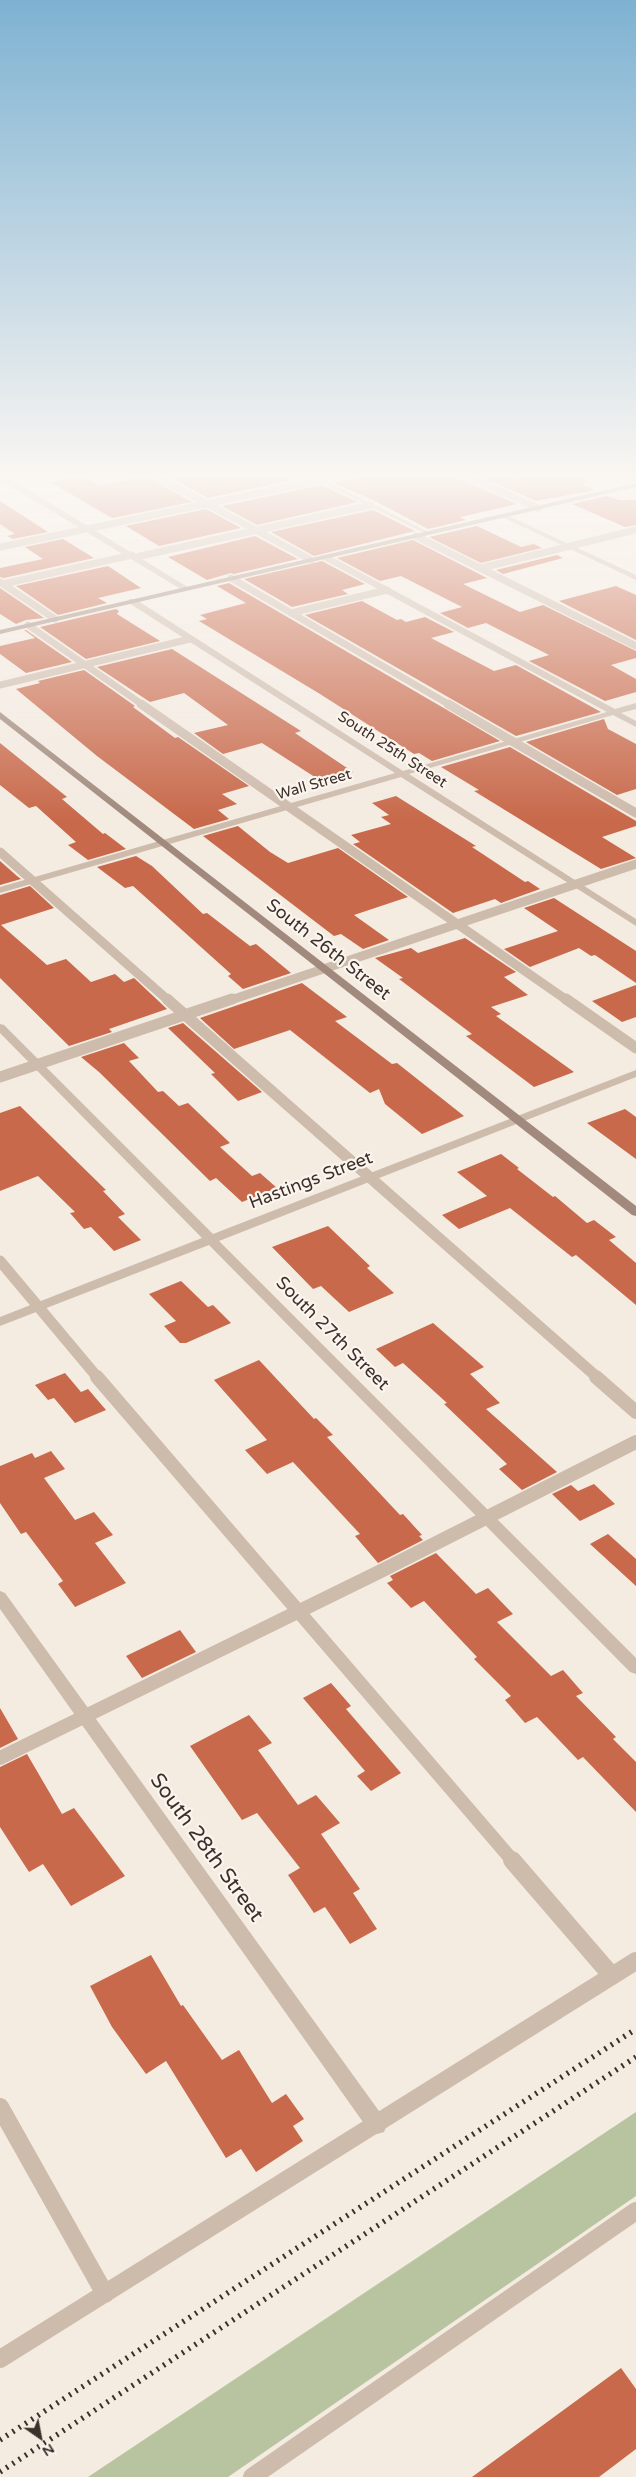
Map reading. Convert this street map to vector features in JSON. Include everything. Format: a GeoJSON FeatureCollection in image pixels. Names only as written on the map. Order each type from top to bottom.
{"type":"FeatureCollection","features":[{"type":"Feature","properties":{"kind":"street"},"geometry":{"type":"LineString","coordinates":[[0,632],[187,589]]}},
{"type":"Feature","properties":{"kind":"street"},"geometry":{"type":"LineString","coordinates":[[387,590],[636,724]]}},
{"type":"Feature","properties":{"kind":"street","name":"South 25th Street"},"geometry":{"type":"LineString","coordinates":[[132,601],[636,923]]}},
{"type":"Feature","properties":{"kind":"street","name":"Wall Street"},"geometry":{"type":"LineString","coordinates":[[0,890],[636,706]]}},
{"type":"Feature","properties":{"kind":"street","name":"South 26th Street"},"geometry":{"type":"LineString","coordinates":[[0,715],[636,1212]]}},
{"type":"Feature","properties":{"kind":"street","name":"South 27th Street"},"geometry":{"type":"LineString","coordinates":[[0,1027],[636,1668]]}},
{"type":"Feature","properties":{"kind":"street","name":"Hastings Street"},"geometry":{"type":"LineString","coordinates":[[0,1322],[636,1073]]}},
{"type":"Feature","properties":{"kind":"street","name":"South 28th Street"},"geometry":{"type":"LineString","coordinates":[[0,1597],[377,2125]]}},
{"type":"Feature","properties":{"kind":"lane"},"geometry":{"type":"LineString","coordinates":[[9,589],[55,619]]}},
{"type":"Feature","properties":{"kind":"lane"},"geometry":{"type":"LineString","coordinates":[[249,589],[636,813]]}},
{"type":"Feature","properties":{"kind":"lane"},"geometry":{"type":"LineString","coordinates":[[522,589],[636,646]]}},
{"type":"Feature","properties":{"kind":"lane"},"geometry":{"type":"LineString","coordinates":[[291,613],[387,590]]}},
{"type":"Feature","properties":{"kind":"lane"},"geometry":{"type":"LineString","coordinates":[[28,625],[636,1048]]}},
{"type":"Feature","properties":{"kind":"lane"},"geometry":{"type":"LineString","coordinates":[[0,685],[190,639]]}},
{"type":"Feature","properties":{"kind":"lane"},"geometry":{"type":"LineString","coordinates":[[0,852],[636,1412]]}},
{"type":"Feature","properties":{"kind":"lane"},"geometry":{"type":"LineString","coordinates":[[0,1076],[636,864]]}},
{"type":"Feature","properties":{"kind":"lane"},"geometry":{"type":"LineString","coordinates":[[0,1261],[612,1976]]}},
{"type":"Feature","properties":{"kind":"lane"},"geometry":{"type":"LineString","coordinates":[[0,1758],[381,1571],[636,1442]]}},
{"type":"Feature","properties":{"kind":"lane"},"geometry":{"type":"LineString","coordinates":[[0,2359],[377,2125],[636,1961]]}},
{"type":"Feature","properties":{"kind":"lane"},"geometry":{"type":"LineString","coordinates":[[0,2107],[105,2294]]}},
{"type":"Feature","properties":{"kind":"lane"},"geometry":{"type":"LineString","coordinates":[[252,2477],[636,2211]]}},
{"type":"Feature","properties":{"kind":"green space"},"geometry":{"type":"Polygon","coordinates":[[[636,2112],[636,2196],[228,2477],[88,2477],[636,2112]]]}},
{"type":"Feature","properties":{"kind":"building"},"geometry":{"type":"Polygon","coordinates":[[[1,589],[44,618],[26,620],[16,624],[0,614],[1,589]]]}},
{"type":"Feature","properties":{"kind":"building"},"geometry":{"type":"Polygon","coordinates":[[[20,589],[138,589],[98,598],[107,603],[58,615],[20,589]]]}},
{"type":"Feature","properties":{"kind":"building"},"geometry":{"type":"Polygon","coordinates":[[[221,589],[239,589],[500,741],[432,761],[419,753],[414,754],[320,694],[199,621],[207,619],[200,615],[246,603],[221,589]]]}},
{"type":"Feature","properties":{"kind":"building"},"geometry":{"type":"Polygon","coordinates":[[[260,589],[347,589],[342,590],[348,594],[292,607],[260,589]]]}},
{"type":"Feature","properties":{"kind":"building"},"geometry":{"type":"Polygon","coordinates":[[[426,589],[472,589],[520,612],[543,605],[636,651],[636,658],[611,665],[636,679],[636,692],[605,701],[529,661],[549,655],[486,623],[468,628],[440,613],[462,607],[426,589]]]}},
{"type":"Feature","properties":{"kind":"building"},"geometry":{"type":"Polygon","coordinates":[[[606,589],[622,589],[636,595],[636,640],[559,601],[606,589]]]}},
{"type":"Feature","properties":{"kind":"building"},"geometry":{"type":"Polygon","coordinates":[[[362,601],[397,620],[401,619],[406,622],[425,617],[454,632],[431,638],[494,671],[516,665],[601,712],[516,736],[305,615],[362,601]]]}},
{"type":"Feature","properties":{"kind":"building"},"geometry":{"type":"Polygon","coordinates":[[[116,609],[119,611],[117,614],[160,641],[86,659],[40,627],[116,609]]]}},
{"type":"Feature","properties":{"kind":"building"},"geometry":{"type":"Polygon","coordinates":[[[24,630],[72,662],[26,673],[0,654],[0,646],[35,638],[24,630]]]}},
{"type":"Feature","properties":{"kind":"building"},"geometry":{"type":"Polygon","coordinates":[[[172,649],[301,731],[295,733],[353,772],[321,781],[262,743],[223,754],[194,733],[228,725],[184,693],[150,702],[97,667],[172,649]]]}},
{"type":"Feature","properties":{"kind":"building"},"geometry":{"type":"Polygon","coordinates":[[[84,670],[135,706],[133,707],[175,738],[178,737],[249,786],[222,794],[237,804],[218,810],[229,819],[194,829],[97,756],[16,689],[40,683],[38,681],[84,670]]]}},
{"type":"Feature","properties":{"kind":"building"},"geometry":{"type":"Polygon","coordinates":[[[604,719],[608,729],[636,744],[636,789],[617,795],[526,742],[604,719]]]}},
{"type":"Feature","properties":{"kind":"building"},"geometry":{"type":"Polygon","coordinates":[[[0,743],[67,797],[62,799],[103,834],[105,833],[126,849],[88,860],[68,845],[76,842],[36,806],[29,808],[0,785],[0,743]]]}},
{"type":"Feature","properties":{"kind":"building"},"geometry":{"type":"Polygon","coordinates":[[[510,747],[636,821],[636,826],[602,837],[636,858],[601,869],[474,791],[479,790],[441,767],[510,747]]]}},
{"type":"Feature","properties":{"kind":"building"},"geometry":{"type":"Polygon","coordinates":[[[396,796],[476,846],[472,847],[525,882],[528,881],[540,889],[501,903],[495,899],[453,913],[353,844],[360,842],[351,835],[391,824],[381,817],[389,815],[372,803],[396,796]]]}},
{"type":"Feature","properties":{"kind":"building"},"geometry":{"type":"Polygon","coordinates":[[[238,826],[270,852],[288,863],[338,848],[408,897],[354,915],[389,940],[363,949],[341,934],[334,936],[203,836],[238,826]]]}},
{"type":"Feature","properties":{"kind":"building"},"geometry":{"type":"Polygon","coordinates":[[[136,856],[152,866],[203,914],[207,913],[250,946],[256,944],[291,973],[243,989],[228,976],[231,974],[133,886],[125,888],[97,867],[136,856]]]}},
{"type":"Feature","properties":{"kind":"building"},"geometry":{"type":"Polygon","coordinates":[[[0,861],[17,876],[21,879],[0,885],[0,861]]]}},
{"type":"Feature","properties":{"kind":"building"},"geometry":{"type":"Polygon","coordinates":[[[30,886],[54,908],[1,925],[47,965],[66,959],[91,982],[115,974],[124,982],[134,978],[167,1009],[109,1029],[112,1032],[69,1046],[0,978],[0,895],[30,886]]]}},
{"type":"Feature","properties":{"kind":"building"},"geometry":{"type":"Polygon","coordinates":[[[554,898],[636,951],[636,983],[595,955],[591,956],[579,948],[530,967],[504,949],[558,931],[524,908],[554,898]]]}},
{"type":"Feature","properties":{"kind":"building"},"geometry":{"type":"Polygon","coordinates":[[[465,938],[516,972],[504,977],[528,995],[491,1007],[501,1014],[496,1016],[574,1072],[534,1087],[466,1036],[472,1034],[399,979],[403,978],[375,958],[411,948],[418,953],[465,938]]]}},
{"type":"Feature","properties":{"kind":"building"},"geometry":{"type":"Polygon","coordinates":[[[302,983],[347,1017],[335,1021],[392,1064],[397,1063],[464,1116],[422,1134],[385,1104],[379,1089],[370,1093],[290,1030],[234,1049],[200,1018],[302,983]]]}},
{"type":"Feature","properties":{"kind":"building"},"geometry":{"type":"Polygon","coordinates":[[[636,985],[636,1017],[622,1022],[592,1001],[636,985]]]}},
{"type":"Feature","properties":{"kind":"building"},"geometry":{"type":"Polygon","coordinates":[[[183,1023],[262,1092],[238,1101],[211,1074],[215,1073],[168,1028],[183,1023]]]}},
{"type":"Feature","properties":{"kind":"building"},"geometry":{"type":"Polygon","coordinates":[[[124,1043],[139,1058],[129,1061],[158,1092],[163,1091],[179,1106],[188,1103],[230,1143],[220,1147],[252,1176],[260,1173],[277,1188],[242,1202],[216,1178],[210,1181],[99,1072],[81,1057],[124,1043]]]}},
{"type":"Feature","properties":{"kind":"building"},"geometry":{"type":"Polygon","coordinates":[[[20,1106],[106,1190],[103,1191],[125,1214],[118,1217],[141,1240],[114,1251],[91,1227],[84,1229],[70,1213],[75,1212],[38,1176],[0,1191],[0,1113],[20,1106]]]}},
{"type":"Feature","properties":{"kind":"building"},"geometry":{"type":"Polygon","coordinates":[[[625,1109],[636,1117],[636,1159],[587,1123],[625,1109]]]}},
{"type":"Feature","properties":{"kind":"building"},"geometry":{"type":"Polygon","coordinates":[[[501,1154],[519,1168],[517,1169],[553,1197],[555,1196],[587,1223],[594,1220],[616,1237],[609,1240],[636,1263],[636,1305],[576,1255],[572,1257],[510,1208],[459,1229],[442,1215],[487,1196],[457,1172],[501,1154]]]}},
{"type":"Feature","properties":{"kind":"building"},"geometry":{"type":"Polygon","coordinates":[[[328,1226],[370,1266],[367,1268],[394,1293],[349,1312],[321,1286],[313,1289],[272,1247],[328,1226]]]}},
{"type":"Feature","properties":{"kind":"building"},"geometry":{"type":"Polygon","coordinates":[[[181,1281],[208,1307],[213,1305],[231,1323],[186,1343],[180,1343],[164,1326],[176,1321],[149,1294],[181,1281]]]}},
{"type":"Feature","properties":{"kind":"building"},"geometry":{"type":"Polygon","coordinates":[[[433,1323],[484,1367],[470,1374],[500,1403],[486,1409],[557,1472],[522,1490],[499,1469],[507,1464],[444,1404],[447,1403],[403,1363],[395,1367],[376,1349],[433,1323]]]}},
{"type":"Feature","properties":{"kind":"building"},"geometry":{"type":"Polygon","coordinates":[[[259,1360],[314,1419],[316,1418],[333,1435],[327,1437],[400,1515],[403,1514],[422,1535],[419,1536],[423,1540],[378,1563],[355,1536],[360,1534],[293,1462],[267,1474],[245,1450],[267,1440],[214,1380],[259,1360]]]}},
{"type":"Feature","properties":{"kind":"building"},"geometry":{"type":"Polygon","coordinates":[[[65,1373],[81,1392],[88,1389],[106,1410],[75,1423],[54,1398],[48,1400],[35,1385],[65,1373]]]}},
{"type":"Feature","properties":{"kind":"building"},"geometry":{"type":"Polygon","coordinates":[[[51,1451],[65,1469],[44,1478],[75,1520],[94,1512],[113,1535],[95,1543],[126,1583],[75,1607],[58,1584],[63,1581],[26,1532],[21,1534],[0,1503],[0,1466],[32,1453],[35,1458],[51,1451]]]}},
{"type":"Feature","properties":{"kind":"building"},"geometry":{"type":"Polygon","coordinates":[[[594,1484],[615,1504],[580,1521],[552,1494],[571,1485],[578,1491],[594,1484]]]}},
{"type":"Feature","properties":{"kind":"building"},"geometry":{"type":"Polygon","coordinates":[[[608,1534],[636,1559],[636,1586],[590,1544],[608,1534]]]}},
{"type":"Feature","properties":{"kind":"building"},"geometry":{"type":"Polygon","coordinates":[[[436,1553],[476,1594],[488,1588],[513,1614],[497,1622],[551,1676],[563,1670],[583,1693],[576,1696],[616,1737],[613,1739],[636,1762],[636,1812],[583,1757],[578,1760],[537,1717],[525,1723],[505,1700],[511,1696],[474,1659],[477,1657],[424,1601],[411,1608],[387,1583],[393,1580],[390,1576],[436,1553]]]}},
{"type":"Feature","properties":{"kind":"building"},"geometry":{"type":"Polygon","coordinates":[[[180,1630],[196,1652],[142,1678],[126,1656],[180,1630]]]}},
{"type":"Feature","properties":{"kind":"building"},"geometry":{"type":"Polygon","coordinates":[[[331,1683],[351,1706],[346,1709],[401,1773],[371,1791],[357,1776],[365,1771],[303,1698],[331,1683]]]}},
{"type":"Feature","properties":{"kind":"building"},"geometry":{"type":"Polygon","coordinates":[[[0,1708],[18,1739],[0,1748],[0,1708]]]}},
{"type":"Feature","properties":{"kind":"building"},"geometry":{"type":"Polygon","coordinates":[[[249,1715],[272,1743],[258,1750],[298,1805],[316,1795],[340,1823],[321,1834],[360,1889],[353,1893],[377,1929],[350,1944],[325,1907],[314,1913],[288,1875],[300,1868],[257,1813],[242,1820],[190,1746],[249,1715]]]}},
{"type":"Feature","properties":{"kind":"building"},"geometry":{"type":"Polygon","coordinates":[[[27,1754],[62,1814],[74,1808],[125,1876],[71,1906],[43,1864],[29,1872],[0,1827],[0,1767],[27,1754]]]}},
{"type":"Feature","properties":{"kind":"building"},"geometry":{"type":"Polygon","coordinates":[[[151,1955],[181,2006],[183,2005],[222,2060],[239,2050],[272,2103],[286,2094],[304,2119],[293,2126],[303,2141],[256,2172],[241,2149],[226,2158],[166,2061],[146,2074],[112,2027],[90,1986],[151,1955]]]}},
{"type":"Feature","properties":{"kind":"building"},"geometry":{"type":"Polygon","coordinates":[[[621,2368],[636,2389],[636,2449],[599,2477],[472,2477],[621,2368]]]}},
{"type":"Feature","properties":{"kind":"railway"},"geometry":{"type":"LineString","coordinates":[[0,2440],[636,2029]]}},
{"type":"Feature","properties":{"kind":"railway"},"geometry":{"type":"LineString","coordinates":[[0,2472],[636,2057]]}}]}
